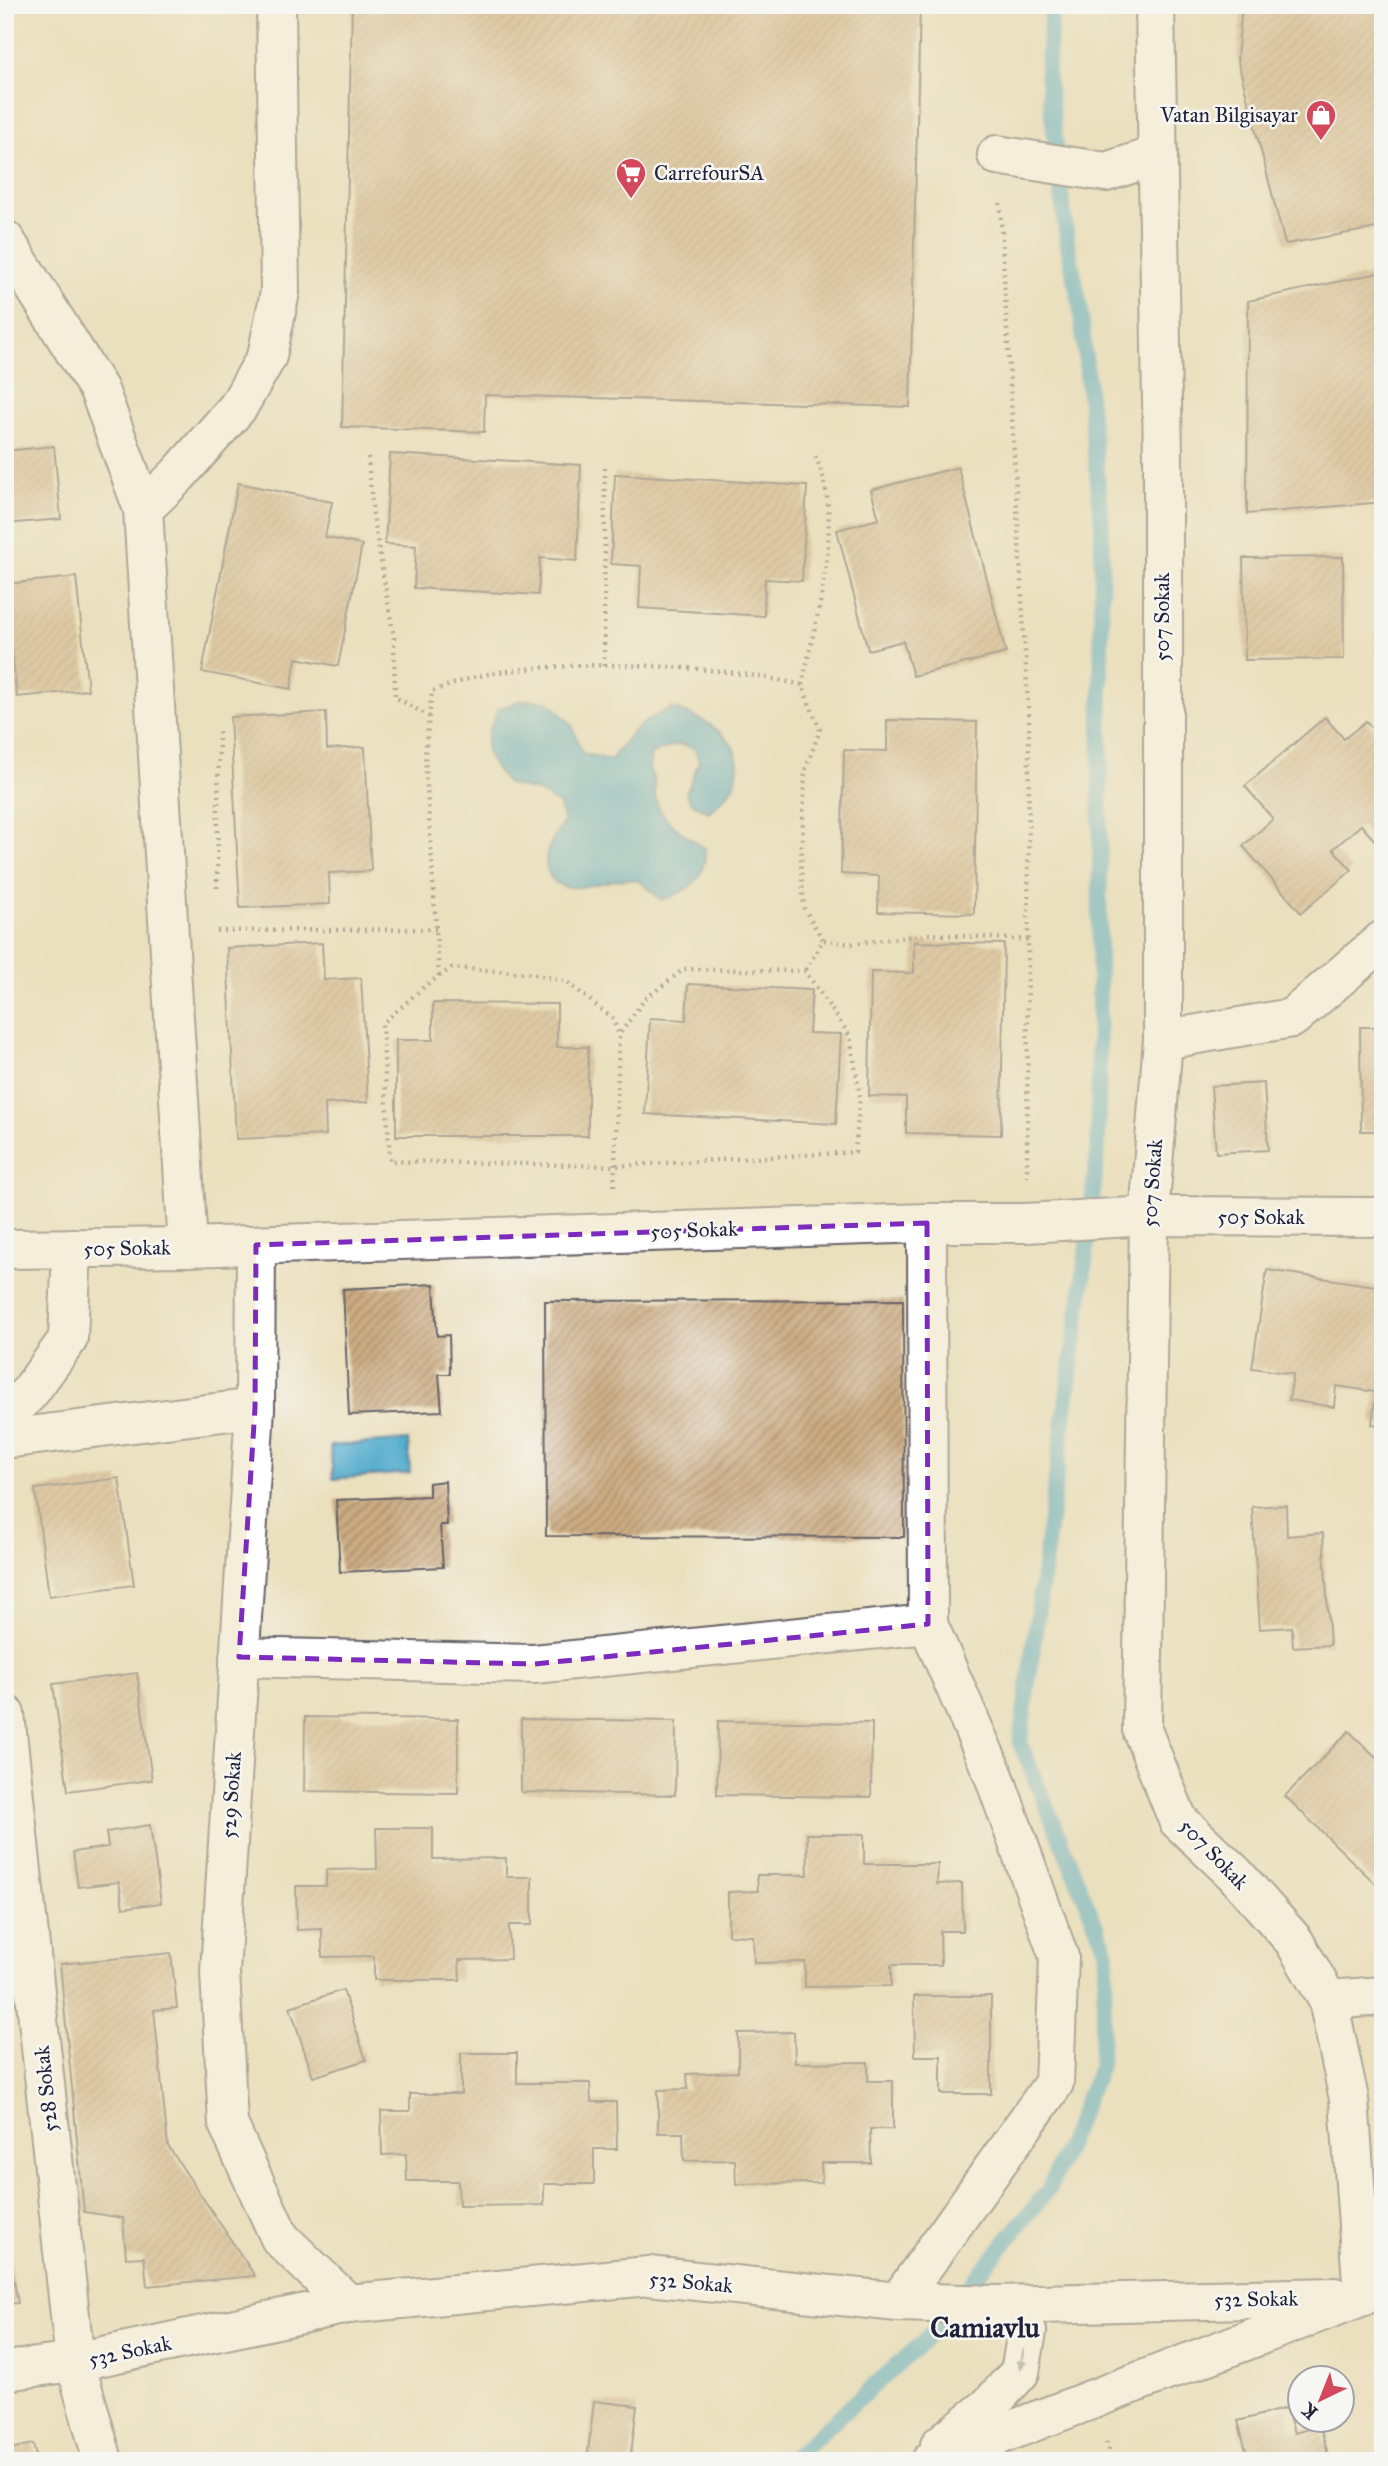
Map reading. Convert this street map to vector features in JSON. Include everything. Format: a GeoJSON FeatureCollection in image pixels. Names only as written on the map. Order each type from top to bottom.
{"type":"FeatureCollection","features":[{"type":"Feature","properties":{"kind":"street"},"geometry":{"type":"LineString","coordinates":[[143,509],[177,476],[238,407],[267,356],[280,292],[276,5]]}},
{"type":"Feature","properties":{"kind":"street","name":"507 Sokak"},"geometry":{"type":"LineString","coordinates":[[1155,5],[1163,458],[1163,1040],[1149,1216],[1142,1730],[1178,1820],[1235,1874],[1294,1941],[1328,2000],[1349,2099],[1373,2296]]}},
{"type":"Feature","properties":{"kind":"street"},"geometry":{"type":"LineString","coordinates":[[997,155],[1106,172],[1158,155]]}},
{"type":"Feature","properties":{"kind":"street"},"geometry":{"type":"LineString","coordinates":[[5,240],[99,390],[143,509],[188,1247]]}},
{"type":"Feature","properties":{"kind":"street"},"geometry":{"type":"LineString","coordinates":[[1163,1040],[1292,1018],[1383,940]]}},
{"type":"Feature","properties":{"kind":"street","name":"505 Sokak"},"geometry":{"type":"LineString","coordinates":[[5,1249],[188,1247],[927,1223],[1026,1223],[1149,1216],[1383,1217]]}},
{"type":"Feature","properties":{"kind":"street"},"geometry":{"type":"LineString","coordinates":[[898,2302],[1054,2083],[1059,1957],[994,1776],[928,1623],[927,1223]]}},
{"type":"Feature","properties":{"kind":"street","name":"529 Sokak"},"geometry":{"type":"LineString","coordinates":[[256,1245],[255,1408],[220,1972],[228,2124],[280,2238],[348,2305]]}},
{"type":"Feature","properties":{"kind":"street"},"geometry":{"type":"LineString","coordinates":[[5,1415],[29,1393],[68,1339],[72,1248]]}},
{"type":"Feature","properties":{"kind":"street"},"geometry":{"type":"LineString","coordinates":[[5,1438],[255,1408]]}},
{"type":"Feature","properties":{"kind":"street"},"geometry":{"type":"LineString","coordinates":[[239,1657],[534,1664],[928,1623]]}},
{"type":"Feature","properties":{"kind":"street","name":"528 Sokak"},"geometry":{"type":"LineString","coordinates":[[5,1714],[75,2362],[103,2461]]}},
{"type":"Feature","properties":{"kind":"street"},"geometry":{"type":"LineString","coordinates":[[1328,2000],[1383,1996]]}},
{"type":"Feature","properties":{"kind":"street","name":"532 Sokak"},"geometry":{"type":"LineString","coordinates":[[5,2371],[75,2362],[348,2305],[649,2276],[898,2302],[996,2305],[1373,2296]]}},
{"type":"Feature","properties":{"kind":"street"},"geometry":{"type":"LineString","coordinates":[[931,2461],[1373,2296]]}},
{"type":"Feature","properties":{"kind":"street"},"geometry":{"type":"LineString","coordinates":[[919,2461],[988,2407],[1020,2372],[1027,2332],[996,2305]]}},
{"type":"Feature","properties":{"kind":"path"},"geometry":{"type":"LineString","coordinates":[[997,155],[1029,723],[1026,1223]]}},
{"type":"Feature","properties":{"kind":"path"},"geometry":{"type":"LineString","coordinates":[[814,454],[825,476],[828,540],[820,599],[802,685],[820,730],[805,771],[801,868],[804,908],[823,940]]}},
{"type":"Feature","properties":{"kind":"path"},"geometry":{"type":"LineString","coordinates":[[368,457],[373,514],[394,638],[395,697],[430,717]]}},
{"type":"Feature","properties":{"kind":"path"},"geometry":{"type":"LineString","coordinates":[[604,666],[605,467]]}},
{"type":"Feature","properties":{"kind":"path"},"geometry":{"type":"LineString","coordinates":[[439,977],[425,755],[432,691],[491,673],[573,664],[747,672],[802,685]]}},
{"type":"Feature","properties":{"kind":"path"},"geometry":{"type":"LineString","coordinates":[[216,931],[436,929]]}},
{"type":"Feature","properties":{"kind":"path"},"geometry":{"type":"LineString","coordinates":[[823,940],[850,944],[931,934],[1028,940]]}},
{"type":"Feature","properties":{"kind":"path"},"geometry":{"type":"LineString","coordinates":[[805,971],[823,940]]}},
{"type":"Feature","properties":{"kind":"path"},"geometry":{"type":"LineString","coordinates":[[612,1233],[615,1166],[619,1035],[613,1019],[566,981],[527,973],[452,968],[382,1024],[390,1161],[615,1166],[855,1152],[860,1096],[850,1036],[805,971]]}},
{"type":"Feature","properties":{"kind":"path"},"geometry":{"type":"LineString","coordinates":[[619,1035],[644,1000],[684,969],[805,971]]}},
{"type":"Feature","properties":{"kind":"highlighted area"},"geometry":{"type":"Polygon","coordinates":[[[927,1223],[928,1624],[534,1664],[239,1657],[255,1408],[256,1245],[927,1223]]]}},
{"type":"Feature","properties":{"kind":"water"},"geometry":{"type":"Polygon","coordinates":[[[1379,574],[1383,575],[1383,651],[1378,651],[1379,574]]]}},
{"type":"Feature","properties":{"kind":"water"},"geometry":{"type":"Polygon","coordinates":[[[521,700],[548,701],[572,725],[582,753],[611,760],[637,728],[672,708],[699,719],[723,735],[737,758],[737,772],[730,791],[709,812],[692,803],[686,794],[699,761],[694,748],[677,744],[651,754],[649,770],[654,779],[655,796],[662,813],[674,827],[705,848],[703,868],[694,883],[680,893],[661,900],[645,885],[635,880],[624,879],[575,887],[555,882],[548,872],[546,859],[556,833],[564,822],[559,804],[536,791],[507,784],[492,763],[486,748],[498,709],[521,700]]]}},
{"type":"Feature","properties":{"kind":"water"},"geometry":{"type":"Polygon","coordinates":[[[408,1440],[410,1473],[333,1479],[330,1446],[408,1440]]]}},
{"type":"Feature","properties":{"kind":"building","name":"CarrefourSA"},"geometry":{"type":"Polygon","coordinates":[[[352,5],[920,5],[910,407],[485,395],[484,432],[342,427],[352,5]]]}},
{"type":"Feature","properties":{"kind":"building","name":"Vatan Bilgisayar"},"geometry":{"type":"Polygon","coordinates":[[[1242,5],[1383,5],[1383,227],[1285,244],[1237,58],[1242,5]]]}},
{"type":"Feature","properties":{"kind":"building"},"geometry":{"type":"Polygon","coordinates":[[[1383,272],[1383,502],[1247,514],[1248,301],[1383,272]]]}},
{"type":"Feature","properties":{"kind":"building"},"geometry":{"type":"Polygon","coordinates":[[[54,446],[61,519],[5,524],[5,451],[54,446]]]}},
{"type":"Feature","properties":{"kind":"building"},"geometry":{"type":"Polygon","coordinates":[[[390,454],[581,465],[577,561],[540,558],[538,595],[414,588],[416,546],[385,544],[390,454]]]}},
{"type":"Feature","properties":{"kind":"building"},"geometry":{"type":"Polygon","coordinates":[[[958,467],[1006,653],[913,676],[903,641],[868,650],[837,530],[879,519],[871,490],[958,467]]]}},
{"type":"Feature","properties":{"kind":"building"},"geometry":{"type":"Polygon","coordinates":[[[615,474],[807,486],[802,581],[765,579],[764,616],[639,608],[641,566],[611,564],[615,474]]]}},
{"type":"Feature","properties":{"kind":"building"},"geometry":{"type":"Polygon","coordinates":[[[238,483],[332,502],[325,537],[362,545],[338,666],[296,658],[291,689],[202,672],[238,483]]]}},
{"type":"Feature","properties":{"kind":"building"},"geometry":{"type":"Polygon","coordinates":[[[1343,557],[1344,659],[1245,660],[1243,558],[1343,557]]]}},
{"type":"Feature","properties":{"kind":"building"},"geometry":{"type":"Polygon","coordinates":[[[76,577],[88,690],[17,697],[5,584],[76,577]]]}},
{"type":"Feature","properties":{"kind":"building"},"geometry":{"type":"Polygon","coordinates":[[[326,712],[327,749],[365,747],[371,871],[329,873],[330,904],[240,908],[230,717],[326,712]]]}},
{"type":"Feature","properties":{"kind":"building"},"geometry":{"type":"Polygon","coordinates":[[[1325,717],[1344,739],[1366,721],[1383,741],[1383,837],[1376,842],[1361,825],[1333,849],[1352,870],[1301,913],[1243,846],[1273,819],[1245,786],[1325,717]]]}},
{"type":"Feature","properties":{"kind":"building"},"geometry":{"type":"Polygon","coordinates":[[[887,720],[977,722],[974,914],[878,912],[879,876],[841,874],[844,750],[887,751],[887,720]]]}},
{"type":"Feature","properties":{"kind":"building"},"geometry":{"type":"Polygon","coordinates":[[[914,942],[1004,944],[1001,1135],[906,1133],[906,1097],[869,1096],[871,972],[914,973],[914,942]]]}},
{"type":"Feature","properties":{"kind":"building"},"geometry":{"type":"Polygon","coordinates":[[[322,943],[324,980],[361,978],[368,1102],[325,1104],[326,1135],[236,1139],[227,948],[322,943]]]}},
{"type":"Feature","properties":{"kind":"building"},"geometry":{"type":"Polygon","coordinates":[[[688,984],[812,990],[809,1033],[841,1034],[836,1124],[645,1114],[650,1018],[686,1020],[688,984]]]}},
{"type":"Feature","properties":{"kind":"building"},"geometry":{"type":"Polygon","coordinates":[[[433,1003],[557,1004],[557,1047],[588,1047],[588,1136],[396,1136],[396,1040],[433,1040],[433,1003]]]}},
{"type":"Feature","properties":{"kind":"building"},"geometry":{"type":"Polygon","coordinates":[[[1360,1027],[1383,1027],[1383,1131],[1361,1131],[1360,1027]]]}},
{"type":"Feature","properties":{"kind":"building"},"geometry":{"type":"Polygon","coordinates":[[[1264,1083],[1268,1150],[1216,1153],[1211,1086],[1264,1083]]]}},
{"type":"Feature","properties":{"kind":"building"},"geometry":{"type":"Polygon","coordinates":[[[1267,1270],[1383,1287],[1383,1425],[1372,1424],[1376,1392],[1336,1386],[1334,1407],[1289,1400],[1293,1374],[1252,1368],[1267,1270]]]}},
{"type":"Feature","properties":{"kind":"building"},"geometry":{"type":"Polygon","coordinates":[[[434,1284],[437,1336],[449,1335],[450,1374],[439,1374],[442,1411],[349,1415],[343,1289],[434,1284]]]}},
{"type":"Feature","properties":{"kind":"building"},"geometry":{"type":"Polygon","coordinates":[[[903,1300],[904,1537],[546,1536],[545,1301],[903,1300]]]}},
{"type":"Feature","properties":{"kind":"building"},"geometry":{"type":"Polygon","coordinates":[[[119,1478],[134,1585],[49,1596],[35,1489],[119,1478]]]}},
{"type":"Feature","properties":{"kind":"building"},"geometry":{"type":"Polygon","coordinates":[[[445,1481],[447,1525],[440,1525],[443,1567],[340,1572],[336,1500],[429,1496],[429,1483],[445,1481]]]}},
{"type":"Feature","properties":{"kind":"building"},"geometry":{"type":"Polygon","coordinates":[[[1286,1505],[1287,1536],[1323,1533],[1330,1645],[1293,1647],[1292,1627],[1260,1629],[1252,1507],[1286,1505]]]}},
{"type":"Feature","properties":{"kind":"building"},"geometry":{"type":"Polygon","coordinates":[[[137,1673],[152,1780],[68,1791],[53,1684],[137,1673]]]}},
{"type":"Feature","properties":{"kind":"building"},"geometry":{"type":"Polygon","coordinates":[[[305,1717],[458,1719],[458,1793],[304,1791],[305,1717]]]}},
{"type":"Feature","properties":{"kind":"building"},"geometry":{"type":"Polygon","coordinates":[[[521,1719],[676,1721],[675,1795],[521,1792],[521,1719]]]}},
{"type":"Feature","properties":{"kind":"building"},"geometry":{"type":"Polygon","coordinates":[[[718,1721],[872,1723],[871,1797],[717,1795],[718,1721]]]}},
{"type":"Feature","properties":{"kind":"building"},"geometry":{"type":"Polygon","coordinates":[[[1349,1731],[1383,1764],[1383,1891],[1285,1796],[1349,1731]]]}},
{"type":"Feature","properties":{"kind":"building"},"geometry":{"type":"Polygon","coordinates":[[[150,1825],[161,1903],[123,1908],[119,1882],[78,1887],[73,1852],[108,1847],[106,1832],[150,1825]]]}},
{"type":"Feature","properties":{"kind":"building"},"geometry":{"type":"Polygon","coordinates":[[[376,1828],[433,1828],[433,1859],[506,1858],[506,1877],[532,1877],[532,1925],[509,1925],[510,1959],[459,1960],[460,1980],[374,1980],[374,1956],[322,1957],[322,1929],[297,1930],[296,1886],[326,1886],[326,1870],[377,1869],[376,1828]]]}},
{"type":"Feature","properties":{"kind":"building"},"geometry":{"type":"Polygon","coordinates":[[[807,1834],[864,1834],[864,1864],[938,1864],[937,1884],[962,1883],[963,1931],[940,1931],[941,1965],[891,1965],[891,1986],[805,1987],[805,1962],[754,1963],[753,1936],[728,1935],[728,1892],[758,1891],[757,1875],[808,1875],[807,1834]]]}},
{"type":"Feature","properties":{"kind":"building"},"geometry":{"type":"Polygon","coordinates":[[[171,1953],[177,2008],[154,2010],[168,2146],[255,2276],[147,2286],[144,2257],[126,2258],[123,2218],[84,2212],[60,1964],[171,1953]]]}},
{"type":"Feature","properties":{"kind":"building"},"geometry":{"type":"Polygon","coordinates":[[[343,1990],[366,2060],[313,2077],[290,2007],[343,1990]]]}},
{"type":"Feature","properties":{"kind":"building"},"geometry":{"type":"Polygon","coordinates":[[[914,1996],[991,1996],[991,2094],[941,2094],[941,2056],[915,2056],[914,1996]]]}},
{"type":"Feature","properties":{"kind":"building"},"geometry":{"type":"Polygon","coordinates":[[[794,2032],[795,2063],[868,2062],[868,2081],[893,2081],[893,2129],[870,2129],[871,2163],[821,2163],[822,2183],[736,2184],[735,2160],[684,2161],[683,2133],[658,2133],[658,2090],[688,2089],[687,2074],[738,2072],[738,2033],[794,2032]]]}},
{"type":"Feature","properties":{"kind":"building"},"geometry":{"type":"Polygon","coordinates":[[[461,2053],[517,2053],[517,2083],[590,2083],[591,2102],[616,2102],[617,2149],[594,2149],[594,2184],[544,2184],[544,2205],[459,2206],[458,2181],[407,2181],[406,2154],[382,2155],[381,2111],[410,2111],[410,2094],[461,2094],[461,2053]]]}},
{"type":"Feature","properties":{"kind":"building"},"geometry":{"type":"Polygon","coordinates":[[[5,2231],[18,2303],[5,2304],[5,2231]]]}},
{"type":"Feature","properties":{"kind":"building"},"geometry":{"type":"Polygon","coordinates":[[[594,2401],[637,2406],[630,2461],[587,2461],[594,2401]]]}},
{"type":"Feature","properties":{"kind":"building"},"geometry":{"type":"Polygon","coordinates":[[[1286,2408],[1286,2434],[1322,2434],[1330,2461],[1225,2461],[1247,2454],[1238,2421],[1286,2408]]]}},
{"type":"Feature","properties":{"kind":"building"},"geometry":{"type":"Polygon","coordinates":[[[33,2444],[37,2461],[5,2461],[5,2450],[33,2444]]]}},
{"type":"Feature","properties":{"kind":"waterway"},"geometry":{"type":"LineString","coordinates":[[789,2461],[923,2342],[1049,2189],[1100,2067],[1107,1952],[1020,1743],[1084,1272],[1098,1149],[1102,523],[1080,305],[1067,241],[1047,72],[1052,5]]}},
{"type":"Feature","properties":{"kind":"place","name":"Vatan Bilgisayar"},"geometry":{"type":"Point","coordinates":[1321,142]}},
{"type":"Feature","properties":{"kind":"place","name":"CarrefourSA"},"geometry":{"type":"Point","coordinates":[631,200]}},
{"type":"Feature","properties":{"kind":"district","name":"Camiavlu"},"geometry":{"type":"Point","coordinates":[985,2327]}}]}
